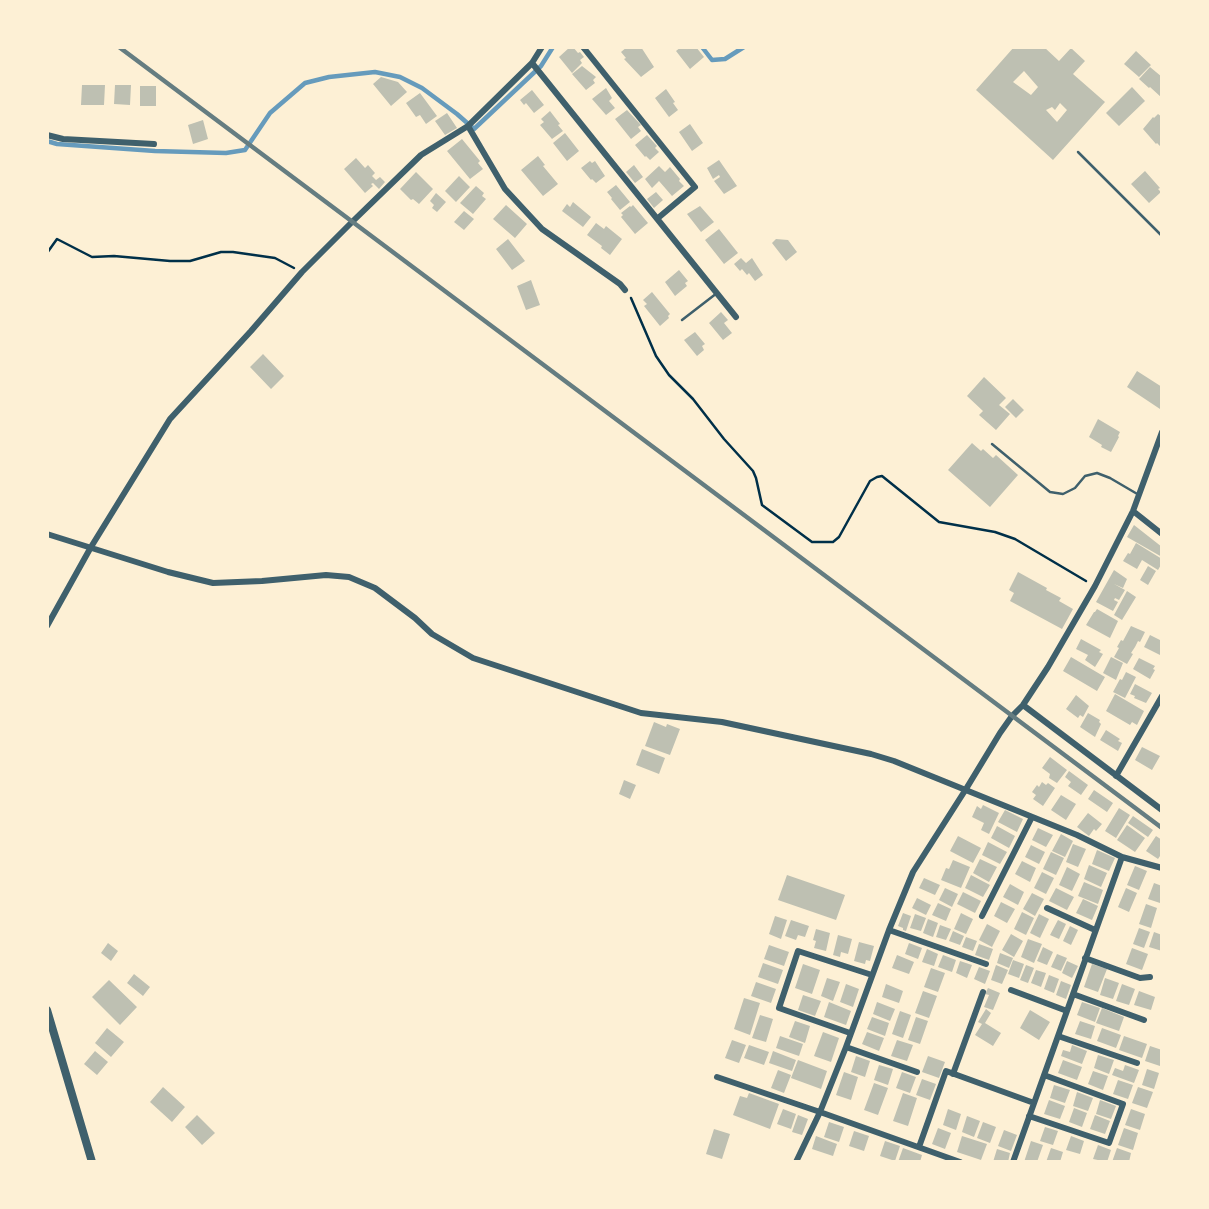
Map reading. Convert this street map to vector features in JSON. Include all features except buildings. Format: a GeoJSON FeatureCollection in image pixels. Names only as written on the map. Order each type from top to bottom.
{"type":"FeatureCollection","features":[{"type":"Feature","properties":{"kind":"street"},"geometry":{"type":"LineString","coordinates":[[47,626],[91,547],[170,419],[302,272],[421,155],[468,127],[531,63],[542,47]]}},
{"type":"Feature","properties":{"kind":"street"},"geometry":{"type":"LineString","coordinates":[[583,47],[695,187],[658,218]]}},
{"type":"Feature","properties":{"kind":"street"},"geometry":{"type":"LineString","coordinates":[[531,63],[736,317]]}},
{"type":"Feature","properties":{"kind":"street"},"geometry":{"type":"LineString","coordinates":[[468,127],[505,189],[542,229],[625,290]]}},
{"type":"Feature","properties":{"kind":"street"},"geometry":{"type":"LineString","coordinates":[[47,135],[63,139],[154,144]]}},
{"type":"Feature","properties":{"kind":"street"},"geometry":{"type":"LineString","coordinates":[[796,1162],[820,1112],[913,872],[1000,733],[1023,705],[1048,667],[1095,586],[1133,511],[1162,432]]}},
{"type":"Feature","properties":{"kind":"street"},"geometry":{"type":"LineString","coordinates":[[1153,456],[1162,461]]}},
{"type":"Feature","properties":{"kind":"street"},"geometry":{"type":"LineString","coordinates":[[1133,511],[1162,534]]}},
{"type":"Feature","properties":{"kind":"street"},"geometry":{"type":"LineString","coordinates":[[47,534],[167,572],[213,583],[262,582],[326,575],[349,577],[374,588],[432,634],[473,658],[641,713],[722,722],[894,761],[1077,835],[1122,857],[1162,868]]}},
{"type":"Feature","properties":{"kind":"street"},"geometry":{"type":"LineString","coordinates":[[1116,776],[1162,696]]}},
{"type":"Feature","properties":{"kind":"street"},"geometry":{"type":"LineString","coordinates":[[1023,705],[1162,810]]}},
{"type":"Feature","properties":{"kind":"street"},"geometry":{"type":"LineString","coordinates":[[982,916],[1032,817]]}},
{"type":"Feature","properties":{"kind":"street"},"geometry":{"type":"LineString","coordinates":[[1013,1162],[1122,857]]}},
{"type":"Feature","properties":{"kind":"street"},"geometry":{"type":"LineString","coordinates":[[1047,908],[1096,930]]}},
{"type":"Feature","properties":{"kind":"street"},"geometry":{"type":"LineString","coordinates":[[889,930],[986,964]]}},
{"type":"Feature","properties":{"kind":"street"},"geometry":{"type":"LineString","coordinates":[[850,1033],[779,1009],[799,951],[872,975]]}},
{"type":"Feature","properties":{"kind":"street"},"geometry":{"type":"LineString","coordinates":[[1086,958],[1140,978],[1150,977]]}},
{"type":"Feature","properties":{"kind":"street"},"geometry":{"type":"LineString","coordinates":[[1012,990],[1067,1011]]}},
{"type":"Feature","properties":{"kind":"street"},"geometry":{"type":"LineString","coordinates":[[953,1074],[983,992]]}},
{"type":"Feature","properties":{"kind":"street"},"geometry":{"type":"LineString","coordinates":[[1073,994],[1144,1020]]}},
{"type":"Feature","properties":{"kind":"street"},"geometry":{"type":"LineString","coordinates":[[47,1010],[92,1162]]}},
{"type":"Feature","properties":{"kind":"street"},"geometry":{"type":"LineString","coordinates":[[1058,1036],[1137,1063]]}},
{"type":"Feature","properties":{"kind":"street"},"geometry":{"type":"LineString","coordinates":[[846,1047],[917,1072]]}},
{"type":"Feature","properties":{"kind":"street"},"geometry":{"type":"LineString","coordinates":[[919,1147],[946,1071],[1034,1103]]}},
{"type":"Feature","properties":{"kind":"street"},"geometry":{"type":"LineString","coordinates":[[1029,1116],[1109,1143],[1123,1104],[1044,1075]]}},
{"type":"Feature","properties":{"kind":"street"},"geometry":{"type":"LineString","coordinates":[[717,1077],[960,1162]]}},
{"type":"Feature","properties":{"kind":"lane"},"geometry":{"type":"LineString","coordinates":[[1078,152],[1162,236]]}},
{"type":"Feature","properties":{"kind":"lane"},"geometry":{"type":"LineString","coordinates":[[682,320],[717,293]]}},
{"type":"Feature","properties":{"kind":"lane"},"geometry":{"type":"LineString","coordinates":[[992,444],[1050,492],[1063,494],[1075,488],[1085,476],[1097,473],[1139,495]]}},
{"type":"Feature","properties":{"kind":"path"},"geometry":{"type":"LineString","coordinates":[[47,253],[57,239],[92,257],[190,261],[221,252],[233,252],[275,258],[302,272]]}},
{"type":"Feature","properties":{"kind":"path"},"geometry":{"type":"LineString","coordinates":[[625,290],[656,356],[669,375],[693,399],[753,471],[762,505],[812,542],[833,542],[839,537],[870,481],[882,476],[939,522],[995,532],[1015,539],[1095,586]]}},
{"type":"Feature","properties":{"kind":"waterway"},"geometry":{"type":"LineString","coordinates":[[47,141],[155,151],[226,153],[245,150],[270,113],[305,83],[329,77],[375,72],[400,77],[422,88],[474,129],[541,66],[553,47]]}},
{"type":"Feature","properties":{"kind":"waterway"},"geometry":{"type":"LineString","coordinates":[[702,47],[712,60],[725,59],[744,47]]}},
{"type":"Feature","properties":{"kind":"railway"},"geometry":{"type":"LineString","coordinates":[[119,47],[1162,828]]}}]}
